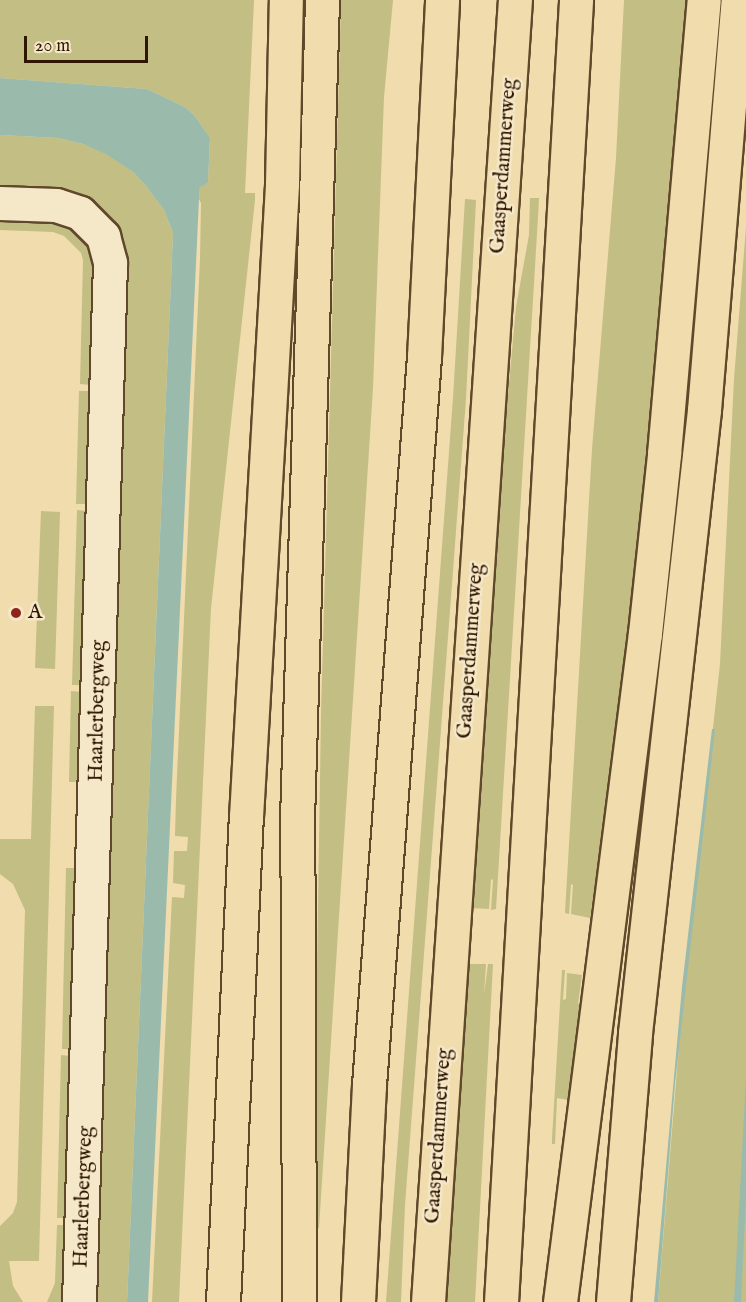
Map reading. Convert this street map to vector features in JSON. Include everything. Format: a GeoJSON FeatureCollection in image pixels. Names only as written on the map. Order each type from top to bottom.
{"type":"FeatureCollection","features":[{"type":"Feature","properties":{"kind":"highway"},"geometry":{"type":"LineString","coordinates":[[223,1302],[247,805],[282,184],[286,0]]}},
{"type":"Feature","properties":{"kind":"highway"},"geometry":{"type":"LineString","coordinates":[[299,1302],[297,819],[322,0]]}},
{"type":"Feature","properties":{"kind":"highway"},"geometry":{"type":"LineString","coordinates":[[358,1302],[369,1085],[424,357],[442,0]]}},
{"type":"Feature","properties":{"kind":"highway","name":"Gaasperdammerweg"},"geometry":{"type":"LineString","coordinates":[[428,1302],[514,0]]}},
{"type":"Feature","properties":{"kind":"highway"},"geometry":{"type":"LineString","coordinates":[[501,1302],[576,0]]}},
{"type":"Feature","properties":{"kind":"highway"},"geometry":{"type":"LineString","coordinates":[[560,1302],[647,609],[664,454],[704,0]]}},
{"type":"Feature","properties":{"kind":"highway"},"geometry":{"type":"LineString","coordinates":[[613,1302],[634,1045],[708,367],[738,0]]}},
{"type":"Feature","properties":{"kind":"street","name":"Haarlerbergweg"},"geometry":{"type":"LineString","coordinates":[[0,203],[56,205],[74,210],[99,230],[110,255],[79,1302]]}},
{"type":"Feature","properties":{"kind":"shaded area"},"geometry":{"type":"Polygon","coordinates":[[[0,0],[254,0],[245,193],[255,193],[255,200],[211,608],[179,1302],[152,1302],[172,897],[184,898],[185,885],[173,883],[174,851],[187,851],[188,837],[175,836],[176,799],[200,259],[201,203],[199,199],[200,186],[208,183],[210,138],[195,116],[185,107],[147,89],[0,78],[0,0]]]}},
{"type":"Feature","properties":{"kind":"shaded area"},"geometry":{"type":"Polygon","coordinates":[[[341,0],[393,0],[384,97],[373,388],[319,1228],[313,1228],[321,714],[341,0]]]}},
{"type":"Feature","properties":{"kind":"shaded area"},"geometry":{"type":"Polygon","coordinates":[[[624,0],[691,0],[630,638],[590,918],[571,914],[573,885],[571,884],[569,914],[565,913],[592,449],[616,158],[624,0]]]}},
{"type":"Feature","properties":{"kind":"shaded area"},"geometry":{"type":"Polygon","coordinates":[[[0,78],[147,89],[185,107],[195,116],[210,138],[208,183],[200,187],[199,199],[148,1302],[127,1302],[173,233],[164,210],[146,186],[133,172],[106,154],[83,144],[58,138],[0,135],[0,78]]]}},
{"type":"Feature","properties":{"kind":"shaded area"},"geometry":{"type":"Polygon","coordinates":[[[0,135],[58,138],[106,153],[133,172],[146,186],[164,210],[173,233],[127,1302],[97,1302],[126,252],[120,234],[109,216],[81,196],[56,189],[0,187],[0,135]]]}},
{"type":"Feature","properties":{"kind":"shaded area"},"geometry":{"type":"Polygon","coordinates":[[[530,198],[539,198],[538,217],[496,909],[491,910],[493,880],[491,879],[489,909],[470,908],[505,428],[516,307],[529,235],[530,198]]]}},
{"type":"Feature","properties":{"kind":"shaded area"},"geometry":{"type":"Polygon","coordinates":[[[465,199],[476,200],[466,399],[405,1205],[401,1302],[386,1302],[453,398],[465,199]]]}},
{"type":"Feature","properties":{"kind":"shaded area"},"geometry":{"type":"Polygon","coordinates":[[[0,220],[55,221],[70,226],[88,243],[94,261],[91,385],[80,384],[83,260],[81,253],[64,236],[53,232],[0,230],[0,220]]]}},
{"type":"Feature","properties":{"kind":"shaded area"},"geometry":{"type":"Polygon","coordinates":[[[746,227],[746,1302],[658,1302],[681,1021],[720,664],[734,379],[746,227]]]}},
{"type":"Feature","properties":{"kind":"shaded area"},"geometry":{"type":"Polygon","coordinates":[[[79,391],[90,391],[87,504],[76,504],[79,391]]]}},
{"type":"Feature","properties":{"kind":"shaded area"},"geometry":{"type":"Polygon","coordinates":[[[77,510],[87,511],[82,685],[72,685],[77,510]]]}},
{"type":"Feature","properties":{"kind":"shaded area"},"geometry":{"type":"Polygon","coordinates":[[[41,511],[60,512],[55,669],[35,668],[41,511]]]}},
{"type":"Feature","properties":{"kind":"shaded area"},"geometry":{"type":"Polygon","coordinates":[[[71,691],[81,692],[79,777],[75,782],[69,782],[71,691]]]}},
{"type":"Feature","properties":{"kind":"shaded area"},"geometry":{"type":"Polygon","coordinates":[[[35,706],[54,706],[39,1261],[9,1261],[13,1286],[23,1302],[0,1302],[0,1226],[13,1213],[17,1202],[25,910],[13,884],[0,874],[0,839],[31,839],[35,706]]]}},
{"type":"Feature","properties":{"kind":"shaded area"},"geometry":{"type":"Polygon","coordinates":[[[712,729],[715,729],[675,1084],[658,1302],[654,1302],[682,987],[712,729]]]}},
{"type":"Feature","properties":{"kind":"shaded area"},"geometry":{"type":"Polygon","coordinates":[[[66,868],[76,868],[71,1049],[62,1049],[66,868]]]}},
{"type":"Feature","properties":{"kind":"shaded area"},"geometry":{"type":"Polygon","coordinates":[[[467,964],[486,964],[484,995],[488,964],[493,964],[475,1302],[441,1302],[467,964]]]}},
{"type":"Feature","properties":{"kind":"shaded area"},"geometry":{"type":"Polygon","coordinates":[[[562,970],[565,970],[563,1000],[566,999],[567,973],[582,975],[578,1004],[581,1004],[584,975],[587,976],[564,1144],[562,1144],[568,1100],[557,1098],[555,1144],[552,1144],[552,1139],[562,970]]]}},
{"type":"Feature","properties":{"kind":"shaded area"},"geometry":{"type":"Polygon","coordinates":[[[61,1055],[71,1056],[66,1218],[57,1218],[61,1055]]]}},
{"type":"Feature","properties":{"kind":"shaded area"},"geometry":{"type":"Polygon","coordinates":[[[746,1078],[746,1198],[741,1302],[734,1302],[746,1078]]]}},
{"type":"Feature","properties":{"kind":"shaded area"},"geometry":{"type":"Polygon","coordinates":[[[57,1225],[66,1225],[63,1299],[61,1302],[47,1302],[55,1283],[57,1225]]]}},
{"type":"Feature","properties":{"kind":"place","name":"A"},"geometry":{"type":"Point","coordinates":[16,613]}}]}
